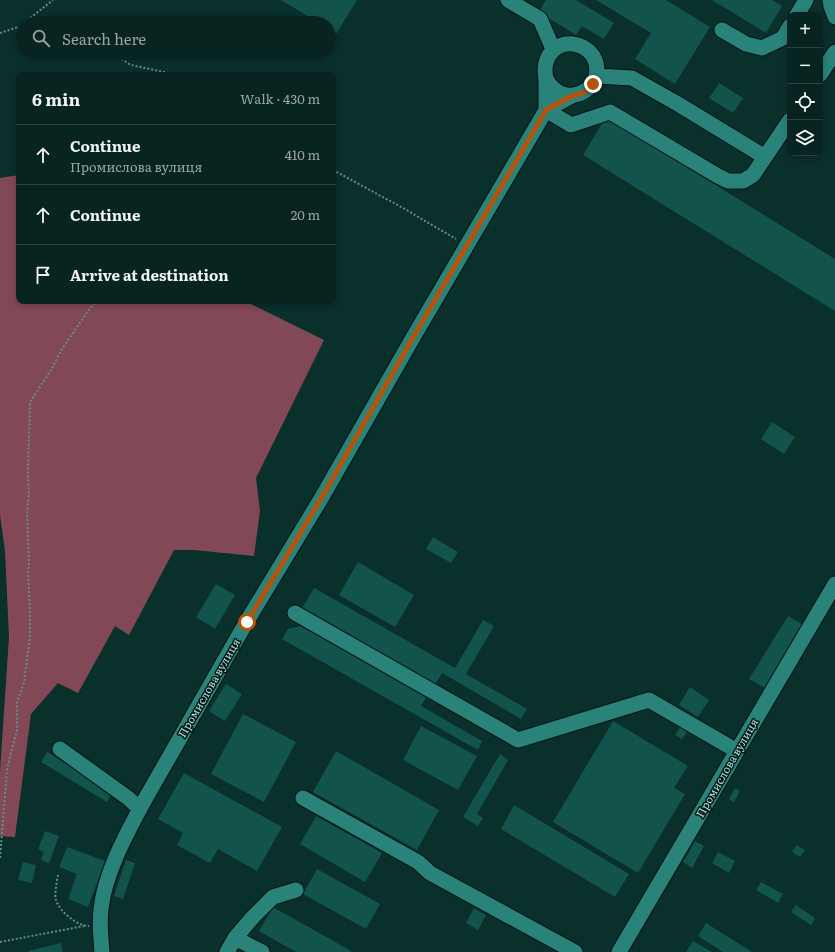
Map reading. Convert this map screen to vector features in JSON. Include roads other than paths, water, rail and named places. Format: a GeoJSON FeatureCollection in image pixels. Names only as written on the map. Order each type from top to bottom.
{"type":"FeatureCollection","features":[{"type":"Feature","properties":{"kind":"street"},"geometry":{"type":"LineString","coordinates":[[508,0],[540,19],[553,49]]}},
{"type":"Feature","properties":{"kind":"street"},"geometry":{"type":"LineString","coordinates":[[799,12],[806,0]]}},
{"type":"Feature","properties":{"kind":"street"},"geometry":{"type":"LineString","coordinates":[[830,0],[835,17]]}},
{"type":"Feature","properties":{"kind":"street"},"geometry":{"type":"LineString","coordinates":[[722,30],[746,44],[762,48],[783,38],[787,31]]}},
{"type":"Feature","properties":{"kind":"street"},"geometry":{"type":"LineString","coordinates":[[569,44],[577,44],[585,48],[591,53],[597,68],[593,84],[580,94],[572,96],[546,110],[546,79],[544,71],[545,63],[553,49],[561,45],[569,44]]}},
{"type":"Feature","properties":{"kind":"street"},"geometry":{"type":"LineString","coordinates":[[823,70],[835,52]]}},
{"type":"Feature","properties":{"kind":"street"},"geometry":{"type":"LineString","coordinates":[[596,76],[632,78],[765,157]]}},
{"type":"Feature","properties":{"kind":"street"},"geometry":{"type":"LineString","coordinates":[[546,79],[550,86],[557,92],[572,96]]}},
{"type":"Feature","properties":{"kind":"street"},"geometry":{"type":"LineString","coordinates":[[546,110],[572,125],[610,112],[728,181],[743,181],[753,175],[787,124]]}},
{"type":"Feature","properties":{"kind":"street","name":"Промислова вулиця"},"geometry":{"type":"LineString","coordinates":[[102,952],[100,910],[105,884],[126,835],[247,622],[322,497],[546,110]]}},
{"type":"Feature","properties":{"kind":"street","name":"Промислова вулиця"},"geometry":{"type":"LineString","coordinates":[[619,952],[835,584]]}},
{"type":"Feature","properties":{"kind":"street"},"geometry":{"type":"LineString","coordinates":[[295,613],[518,740],[649,700],[737,751]]}},
{"type":"Feature","properties":{"kind":"street"},"geometry":{"type":"LineString","coordinates":[[60,749],[128,798],[140,809]]}},
{"type":"Feature","properties":{"kind":"street"},"geometry":{"type":"LineString","coordinates":[[303,798],[418,862],[430,873],[575,952]]}},
{"type":"Feature","properties":{"kind":"street"},"geometry":{"type":"LineString","coordinates":[[227,952],[235,938],[273,897],[296,890]]}},
{"type":"Feature","properties":{"kind":"street"},"geometry":{"type":"LineString","coordinates":[[235,938],[262,952]]}}]}
